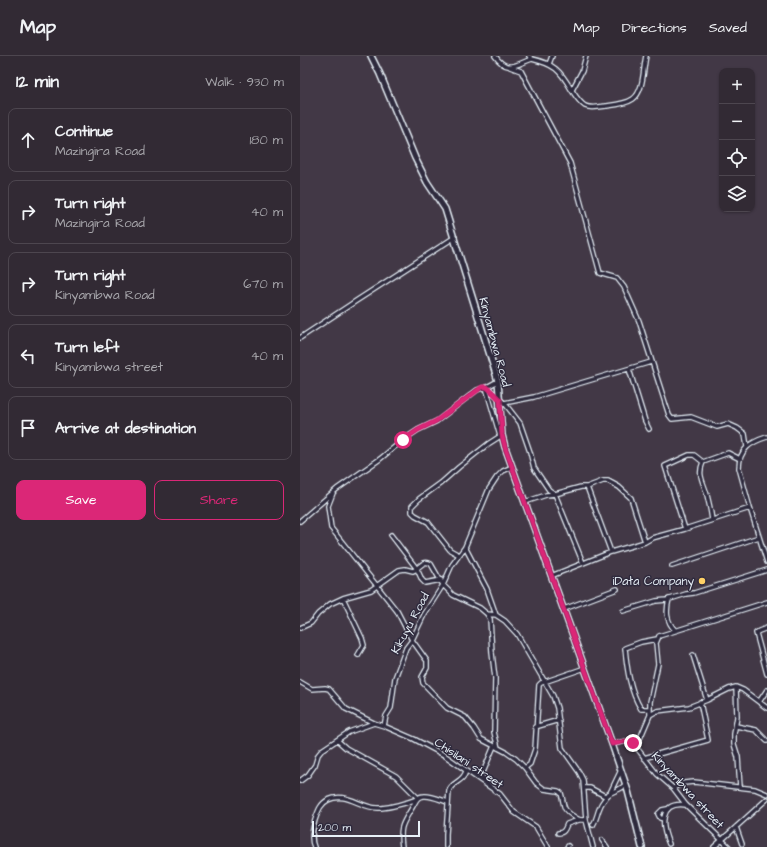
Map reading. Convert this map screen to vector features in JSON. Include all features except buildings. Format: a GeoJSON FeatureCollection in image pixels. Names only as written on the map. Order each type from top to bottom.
{"type":"FeatureCollection","features":[{"type":"Feature","properties":{"kind":"street","name":"Kinyambwa Road"},"geometry":{"type":"LineString","coordinates":[[370,56],[380,74],[424,177],[445,209],[455,237],[498,381],[502,402],[501,436],[626,784],[642,847]]}},
{"type":"Feature","properties":{"kind":"street"},"geometry":{"type":"LineString","coordinates":[[495,56],[501,63],[521,71],[570,163],[600,273],[617,278],[624,286],[639,321],[669,416],[672,419],[690,418],[717,426],[728,424],[745,434],[747,447]]}},
{"type":"Feature","properties":{"kind":"street"},"geometry":{"type":"LineString","coordinates":[[549,64],[552,56]]}},
{"type":"Feature","properties":{"kind":"street"},"geometry":{"type":"LineString","coordinates":[[572,90],[582,70],[586,56]]}},
{"type":"Feature","properties":{"kind":"street"},"geometry":{"type":"LineString","coordinates":[[510,67],[520,65],[531,58],[549,64],[563,75],[575,96],[586,106],[600,107],[632,100],[638,94],[641,86],[646,56]]}},
{"type":"Feature","properties":{"kind":"street"},"geometry":{"type":"LineString","coordinates":[[300,338],[455,237]]}},
{"type":"Feature","properties":{"kind":"street"},"geometry":{"type":"LineString","coordinates":[[502,402],[534,397],[651,362]]}},
{"type":"Feature","properties":{"kind":"street"},"geometry":{"type":"LineString","coordinates":[[629,369],[644,421],[649,429]]}},
{"type":"Feature","properties":{"kind":"street"},"geometry":{"type":"LineString","coordinates":[[300,521],[337,489],[411,435],[436,421],[477,390],[498,381]]}},
{"type":"Feature","properties":{"kind":"street"},"geometry":{"type":"LineString","coordinates":[[487,387],[502,402],[521,426],[536,470],[549,490],[556,494],[582,562]]}},
{"type":"Feature","properties":{"kind":"street"},"geometry":{"type":"LineString","coordinates":[[459,555],[450,550],[428,522],[412,512],[412,506],[488,444],[501,436],[490,403],[487,387]]}},
{"type":"Feature","properties":{"kind":"street"},"geometry":{"type":"LineString","coordinates":[[767,437],[752,443],[747,447],[740,459],[739,468],[767,562]]}},
{"type":"Feature","properties":{"kind":"street"},"geometry":{"type":"LineString","coordinates":[[712,520],[707,493],[700,476],[700,468],[703,462],[728,453],[740,459]]}},
{"type":"Feature","properties":{"kind":"street"},"geometry":{"type":"LineString","coordinates":[[685,529],[665,466],[689,455],[694,455],[703,462]]}},
{"type":"Feature","properties":{"kind":"street","name":"Kikuyu Road"},"geometry":{"type":"LineString","coordinates":[[384,726],[386,716],[390,708],[395,678],[406,648],[443,585],[452,565],[465,547],[493,483],[503,471],[512,467]]}},
{"type":"Feature","properties":{"kind":"street"},"geometry":{"type":"LineString","coordinates":[[525,502],[546,494],[556,494],[577,488],[587,488],[604,481],[608,481],[628,495],[634,504],[639,526],[645,542]]}},
{"type":"Feature","properties":{"kind":"street"},"geometry":{"type":"LineString","coordinates":[[587,488],[611,552]]}},
{"type":"Feature","properties":{"kind":"street"},"geometry":{"type":"LineString","coordinates":[[333,493],[328,506],[330,528],[378,585],[397,611],[412,640],[428,664],[422,677],[423,683],[447,708],[465,717],[481,739],[506,752],[526,768],[536,783],[544,789],[558,791],[561,793],[567,813],[579,820]]}},
{"type":"Feature","properties":{"kind":"street"},"geometry":{"type":"LineString","coordinates":[[551,576],[582,562],[611,552],[750,508]]}},
{"type":"Feature","properties":{"kind":"street"},"geometry":{"type":"LineString","coordinates":[[391,535],[425,583],[440,580]]}},
{"type":"Feature","properties":{"kind":"street"},"geometry":{"type":"LineString","coordinates":[[672,566],[759,537]]}},
{"type":"Feature","properties":{"kind":"street"},"geometry":{"type":"LineString","coordinates":[[465,547],[487,589],[496,615]]}},
{"type":"Feature","properties":{"kind":"street"},"geometry":{"type":"LineString","coordinates":[[300,628],[311,623],[318,614],[330,604],[342,598],[371,590],[399,570],[417,570],[421,565],[429,562],[443,585],[453,595],[469,602],[487,614],[496,615],[505,621],[517,634],[557,708],[562,748],[583,780],[586,820],[593,847]]}},
{"type":"Feature","properties":{"kind":"street"},"geometry":{"type":"LineString","coordinates":[[623,611],[767,570]]}},
{"type":"Feature","properties":{"kind":"street"},"geometry":{"type":"LineString","coordinates":[[564,609],[617,589]]}},
{"type":"Feature","properties":{"kind":"street"},"geometry":{"type":"LineString","coordinates":[[342,598],[364,645],[358,655]]}},
{"type":"Feature","properties":{"kind":"street"},"geometry":{"type":"LineString","coordinates":[[669,599],[668,619],[675,630]]}},
{"type":"Feature","properties":{"kind":"street"},"geometry":{"type":"LineString","coordinates":[[650,709],[641,709],[638,703],[627,669],[624,648],[641,642],[657,639],[659,636],[675,630],[767,602]]}},
{"type":"Feature","properties":{"kind":"street"},"geometry":{"type":"LineString","coordinates":[[446,847],[450,788],[468,772],[479,773],[484,770],[496,747],[494,732],[495,678],[491,626],[487,614]]}},
{"type":"Feature","properties":{"kind":"street"},"geometry":{"type":"LineString","coordinates":[[767,628],[759,630],[756,633],[767,674]]}},
{"type":"Feature","properties":{"kind":"street"},"geometry":{"type":"LineString","coordinates":[[636,748],[650,715],[650,702],[658,664],[657,639]]}},
{"type":"Feature","properties":{"kind":"street"},"geometry":{"type":"LineString","coordinates":[[693,655],[707,700]]}},
{"type":"Feature","properties":{"kind":"street"},"geometry":{"type":"LineString","coordinates":[[526,768],[530,764],[534,749],[539,685],[585,668]]}},
{"type":"Feature","properties":{"kind":"street"},"geometry":{"type":"LineString","coordinates":[[300,682],[312,689],[329,689],[346,709],[384,726]]}},
{"type":"Feature","properties":{"kind":"street"},"geometry":{"type":"LineString","coordinates":[[650,715],[656,712],[689,707],[736,687],[743,690],[767,708]]}},
{"type":"Feature","properties":{"kind":"street"},"geometry":{"type":"LineString","coordinates":[[736,687],[736,726],[734,744],[738,757],[740,787]]}},
{"type":"Feature","properties":{"kind":"street"},"geometry":{"type":"LineString","coordinates":[[759,702],[767,690]]}},
{"type":"Feature","properties":{"kind":"street"},"geometry":{"type":"LineString","coordinates":[[644,758],[708,740],[700,702]]}},
{"type":"Feature","properties":{"kind":"street"},"geometry":{"type":"LineString","coordinates":[[535,727],[559,720]]}},
{"type":"Feature","properties":{"kind":"street"},"geometry":{"type":"LineString","coordinates":[[300,781],[308,775],[315,765],[318,755],[322,750],[349,732],[374,722]]}},
{"type":"Feature","properties":{"kind":"street","name":"Chisilani street"},"geometry":{"type":"LineString","coordinates":[[384,726],[414,739],[444,755],[492,788],[500,794],[514,812],[536,827],[548,847]]}},
{"type":"Feature","properties":{"kind":"street"},"geometry":{"type":"LineString","coordinates":[[736,726],[756,730],[767,741]]}},
{"type":"Feature","properties":{"kind":"street"},"geometry":{"type":"LineString","coordinates":[[337,740],[346,748],[396,776],[417,798]]}},
{"type":"Feature","properties":{"kind":"street","name":"Kinyambwa street"},"geometry":{"type":"LineString","coordinates":[[612,744],[627,741],[633,743],[657,774],[673,788],[686,805],[729,847]]}},
{"type":"Feature","properties":{"kind":"street"},"geometry":{"type":"LineString","coordinates":[[593,824],[596,820],[599,807],[610,793],[621,770]]}},
{"type":"Feature","properties":{"kind":"street"},"geometry":{"type":"LineString","coordinates":[[479,773],[492,788]]}},
{"type":"Feature","properties":{"kind":"street"},"geometry":{"type":"LineString","coordinates":[[673,788],[684,783],[694,782],[755,789],[767,794]]}},
{"type":"Feature","properties":{"kind":"street"},"geometry":{"type":"LineString","coordinates":[[584,788],[590,788],[605,796],[620,790],[626,784]]}},
{"type":"Feature","properties":{"kind":"street"},"geometry":{"type":"LineString","coordinates":[[314,847],[312,840],[317,814],[320,807],[332,798],[344,797],[377,808],[390,806],[424,795],[448,802]]}},
{"type":"Feature","properties":{"kind":"street"},"geometry":{"type":"LineString","coordinates":[[402,847],[401,834],[403,820],[417,798]]}},
{"type":"Feature","properties":{"kind":"street"},"geometry":{"type":"LineString","coordinates":[[714,847],[767,799]]}},
{"type":"Feature","properties":{"kind":"street"},"geometry":{"type":"LineString","coordinates":[[664,819],[658,814],[662,810],[681,804],[686,805]]}},
{"type":"Feature","properties":{"kind":"street"},"geometry":{"type":"LineString","coordinates":[[667,809],[664,819],[664,834],[669,844]]}},
{"type":"Feature","properties":{"kind":"street"},"geometry":{"type":"LineString","coordinates":[[558,833],[562,833],[565,830],[567,824],[579,820],[586,820]]}},
{"type":"Feature","properties":{"kind":"street"},"geometry":{"type":"LineString","coordinates":[[736,827],[742,844]]}},
{"type":"Feature","properties":{"kind":"street"},"geometry":{"type":"LineString","coordinates":[[602,840],[607,847]]}},
{"type":"Feature","properties":{"kind":"place","name":"iData Company"},"geometry":{"type":"Point","coordinates":[702,581]}},
{"type":"Feature","properties":{"kind":"route"},"geometry":{"type":"LineString","coordinates":[[403,440],[436,421],[482,387],[487,387],[500,400],[502,435],[505,447],[612,744],[627,741],[633,743]]}}]}
